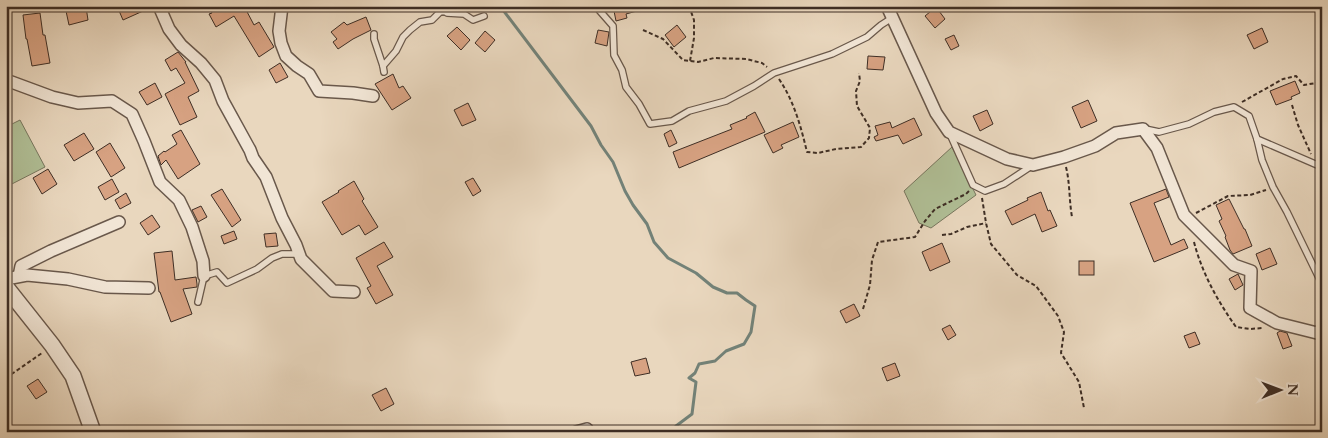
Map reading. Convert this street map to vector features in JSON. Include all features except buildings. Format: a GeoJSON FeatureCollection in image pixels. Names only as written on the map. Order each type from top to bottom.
{"type":"FeatureCollection","features":[{"type":"Feature","properties":{"kind":"street"},"geometry":{"type":"LineString","coordinates":[[159,6],[169,29],[214,80],[253,158],[266,177],[301,259],[333,291],[354,292]]}},
{"type":"Feature","properties":{"kind":"street"},"geometry":{"type":"LineString","coordinates":[[282,6],[278,30],[286,56],[309,74],[319,91],[373,96]]}},
{"type":"Feature","properties":{"kind":"street"},"geometry":{"type":"LineString","coordinates":[[886,6],[936,113],[950,132],[1007,159],[1033,165],[1095,146],[1116,133],[1143,129],[1157,148],[1184,215],[1234,265],[1250,272],[1250,308],[1277,323],[1316,333],[1322,329]]}},
{"type":"Feature","properties":{"kind":"street"},"geometry":{"type":"LineString","coordinates":[[6,80],[52,98],[78,103],[112,101],[132,114],[160,182],[179,200],[192,227],[203,261],[204,276]]}},
{"type":"Feature","properties":{"kind":"street"},"geometry":{"type":"LineString","coordinates":[[19,276],[21,266],[119,222]]}},
{"type":"Feature","properties":{"kind":"street"},"geometry":{"type":"LineString","coordinates":[[6,280],[27,275],[68,279],[105,287],[149,288]]}},
{"type":"Feature","properties":{"kind":"street"},"geometry":{"type":"LineString","coordinates":[[6,287],[52,345],[73,376],[93,432]]}},
{"type":"Feature","properties":{"kind":"lane"},"geometry":{"type":"LineString","coordinates":[[599,6],[599,10],[613,26],[614,55],[622,70],[626,87],[639,104],[650,124],[672,121],[689,112],[726,101],[774,73],[832,54],[867,37],[892,18]]}},
{"type":"Feature","properties":{"kind":"lane"},"geometry":{"type":"LineString","coordinates":[[374,34],[383,69],[400,46],[403,37],[420,22],[432,20],[441,8],[447,13],[464,14],[472,20],[484,16]]}},
{"type":"Feature","properties":{"kind":"lane"},"geometry":{"type":"LineString","coordinates":[[1143,129],[1159,132],[1189,124],[1214,112],[1234,107],[1248,116],[1273,187],[1322,284]]}},
{"type":"Feature","properties":{"kind":"lane"},"geometry":{"type":"LineString","coordinates":[[950,132],[973,185],[985,191],[1004,184],[1033,165]]}},
{"type":"Feature","properties":{"kind":"lane"},"geometry":{"type":"LineString","coordinates":[[1257,138],[1322,167]]}},
{"type":"Feature","properties":{"kind":"lane"},"geometry":{"type":"LineString","coordinates":[[198,302],[204,276],[217,272],[227,283],[257,269],[272,258],[282,254],[299,254]]}},
{"type":"Feature","properties":{"kind":"path"},"geometry":{"type":"LineString","coordinates":[[689,6],[694,20],[694,38],[690,61]]}},
{"type":"Feature","properties":{"kind":"path"},"geometry":{"type":"LineString","coordinates":[[643,30],[663,39],[683,60],[698,62],[714,58],[762,63],[774,73],[785,89],[796,115],[807,152],[818,153],[836,148],[861,147],[869,138],[870,128],[857,106],[856,91],[860,81],[859,73]]}},
{"type":"Feature","properties":{"kind":"path"},"geometry":{"type":"LineString","coordinates":[[1234,107],[1283,79],[1296,76],[1304,84],[1322,82]]}},
{"type":"Feature","properties":{"kind":"path"},"geometry":{"type":"LineString","coordinates":[[1292,105],[1298,125],[1315,164]]}},
{"type":"Feature","properties":{"kind":"path"},"geometry":{"type":"LineString","coordinates":[[1064,157],[1072,217]]}},
{"type":"Feature","properties":{"kind":"path"},"geometry":{"type":"LineString","coordinates":[[863,309],[870,285],[872,260],[878,242],[915,237],[935,208],[966,194],[973,185]]}},
{"type":"Feature","properties":{"kind":"path"},"geometry":{"type":"LineString","coordinates":[[1273,187],[1250,195],[1228,196],[1188,219],[1206,277],[1236,327],[1250,329],[1268,327],[1277,323]]}},
{"type":"Feature","properties":{"kind":"path"},"geometry":{"type":"LineString","coordinates":[[981,189],[986,223],[992,244],[1017,275],[1036,286],[1058,316],[1064,332],[1061,353],[1078,382],[1084,408]]}},
{"type":"Feature","properties":{"kind":"path"},"geometry":{"type":"LineString","coordinates":[[942,235],[986,223]]}},
{"type":"Feature","properties":{"kind":"path"},"geometry":{"type":"LineString","coordinates":[[6,378],[52,345]]}},
{"type":"Feature","properties":{"kind":"green space"},"geometry":{"type":"Polygon","coordinates":[[[20,120],[45,167],[6,187],[6,127],[20,120]]]}},
{"type":"Feature","properties":{"kind":"green space"},"geometry":{"type":"Polygon","coordinates":[[[952,147],[976,195],[931,228],[919,223],[904,191],[952,147]]]}},
{"type":"Feature","properties":{"kind":"waterway"},"geometry":{"type":"LineString","coordinates":[[500,6],[591,126],[613,162],[625,191],[647,224],[654,242],[668,258],[696,273],[713,287],[727,293],[737,293],[755,306],[751,332],[744,344],[726,351],[715,361],[699,364],[695,373],[689,378],[696,382],[692,414],[671,432]]}}]}
